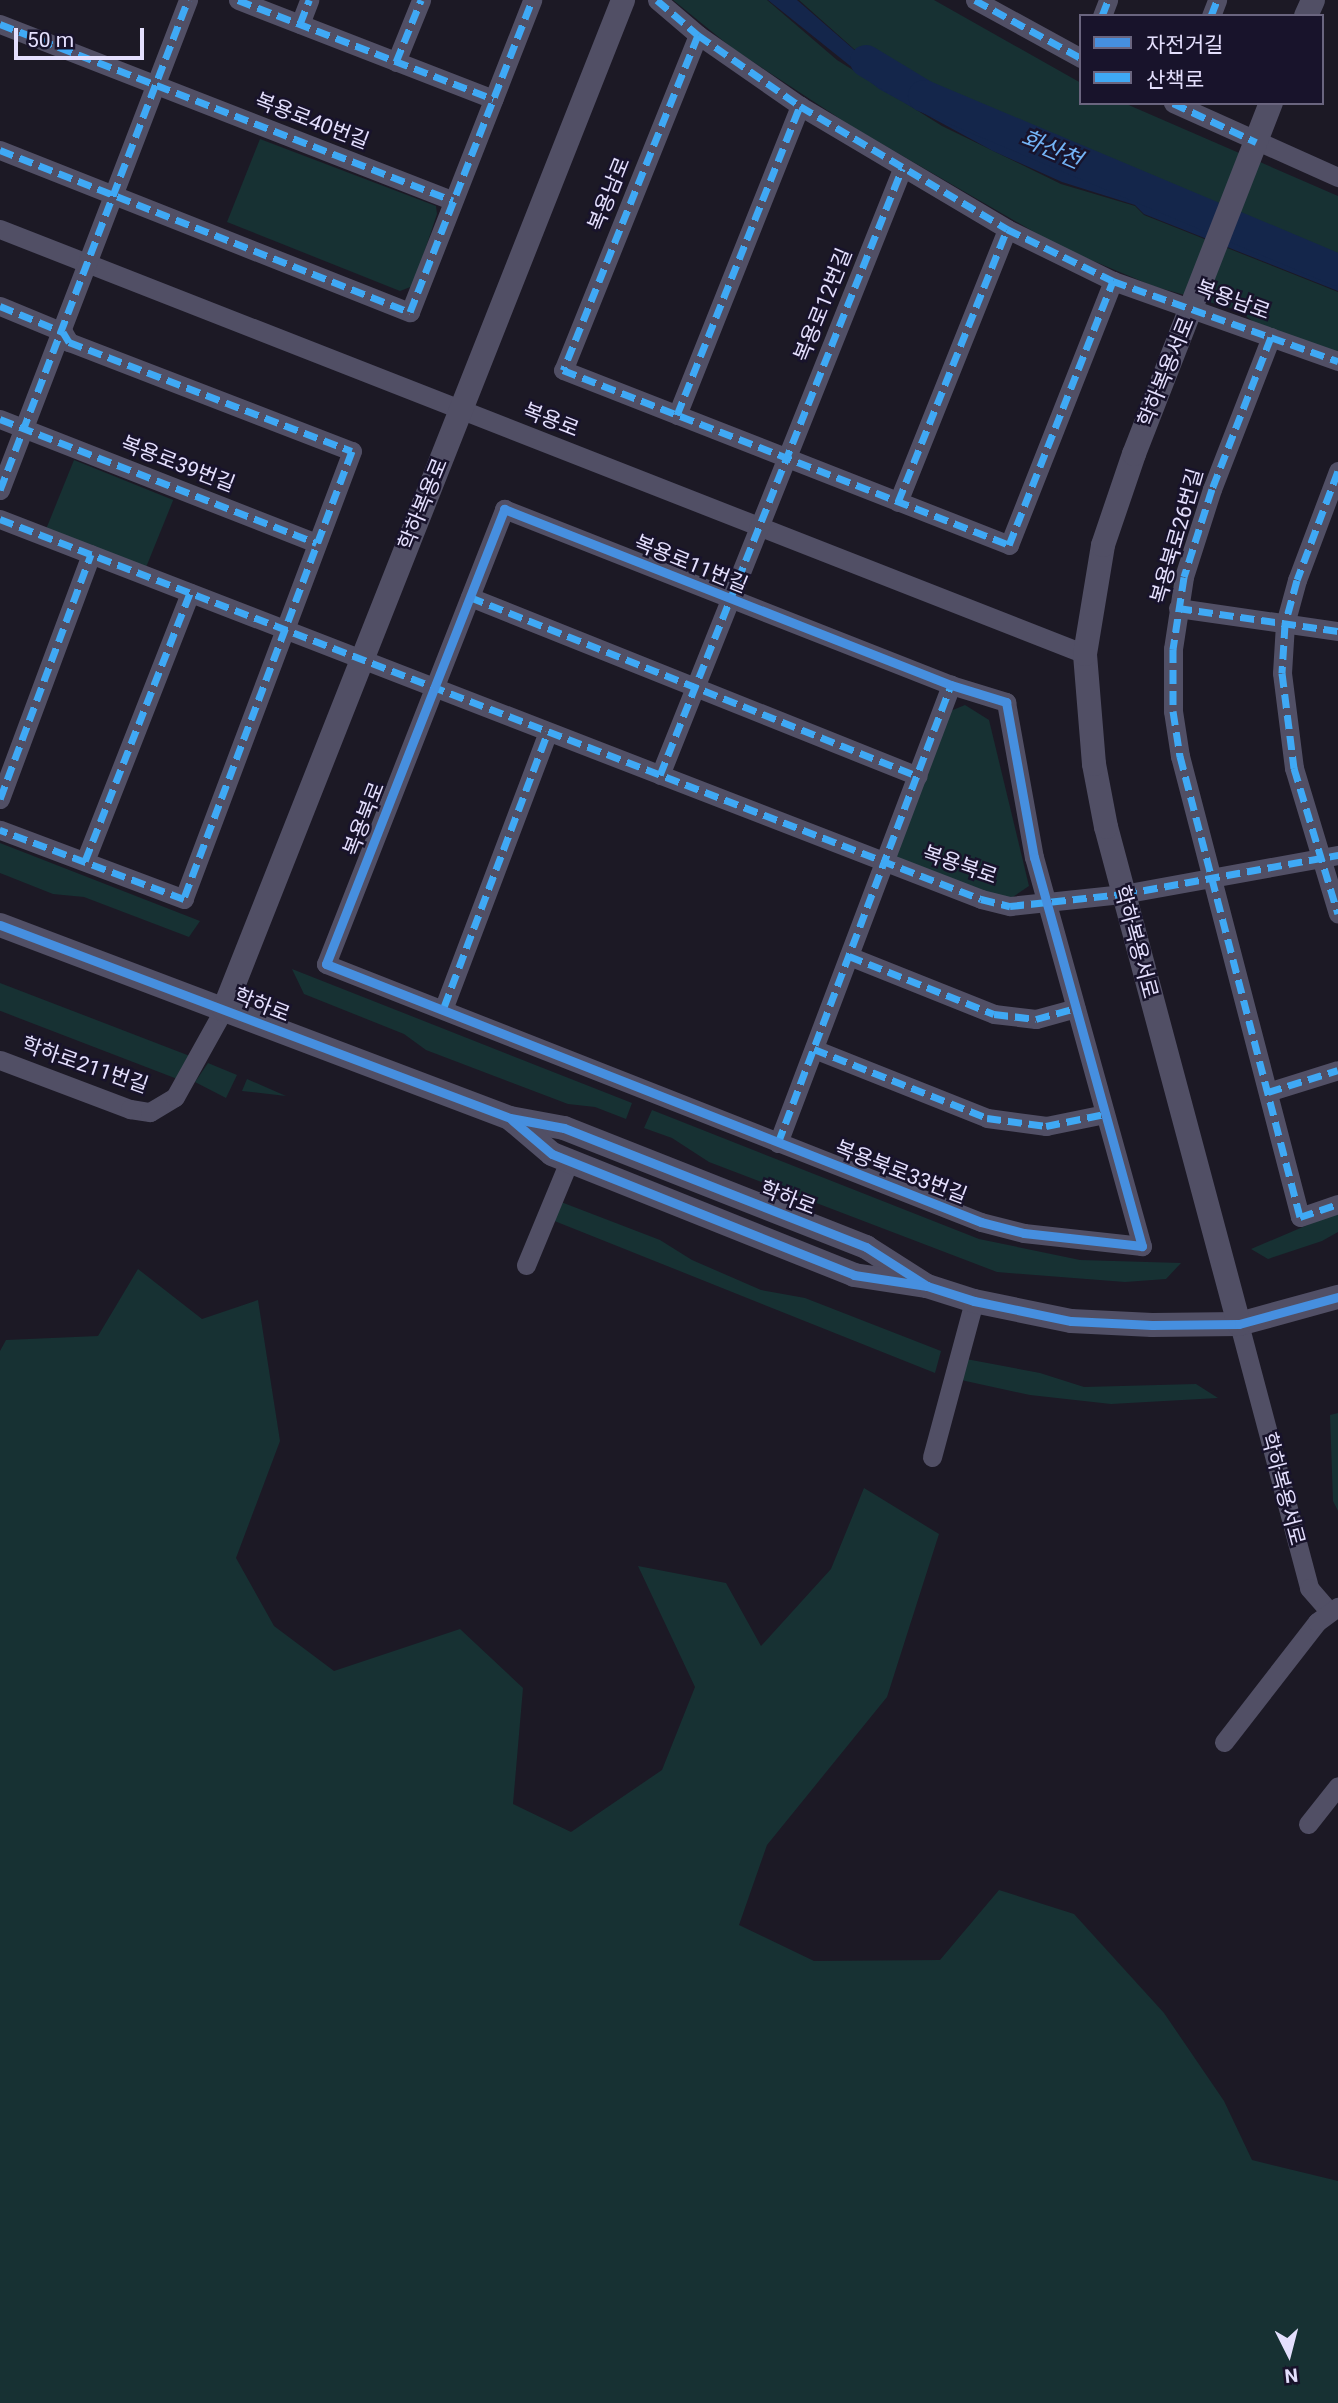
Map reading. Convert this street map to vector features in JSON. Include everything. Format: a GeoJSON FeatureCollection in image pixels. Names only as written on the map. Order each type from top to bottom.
{"type":"FeatureCollection","features":[{"type":"Feature","properties":{"kind":"street"},"geometry":{"type":"LineString","coordinates":[[0,490],[22,428],[63,332],[86,262],[188,0]]}},
{"type":"Feature","properties":{"kind":"street"},"geometry":{"type":"LineString","coordinates":[[238,0],[493,99]]}},
{"type":"Feature","properties":{"kind":"street"},"geometry":{"type":"LineString","coordinates":[[300,24],[309,0]]}},
{"type":"Feature","properties":{"kind":"street"},"geometry":{"type":"LineString","coordinates":[[396,62],[421,0]]}},
{"type":"Feature","properties":{"kind":"street"},"geometry":{"type":"LineString","coordinates":[[0,150],[410,312],[532,0]]}},
{"type":"Feature","properties":{"kind":"street","name":"학하복용로"},"geometry":{"type":"LineString","coordinates":[[223,1009],[623,0]]}},
{"type":"Feature","properties":{"kind":"street","name":"복용남로"},"geometry":{"type":"LineString","coordinates":[[657,0],[698,35],[800,107],[1007,229],[1113,281],[1194,302],[1271,337],[1338,361]]}},
{"type":"Feature","properties":{"kind":"street"},"geometry":{"type":"LineString","coordinates":[[975,0],[996,5],[1079,57]]}},
{"type":"Feature","properties":{"kind":"street","name":"복용로40번길"},"geometry":{"type":"LineString","coordinates":[[0,24],[453,201]]}},
{"type":"Feature","properties":{"kind":"street","name":"복용남로"},"geometry":{"type":"LineString","coordinates":[[677,415],[563,370],[698,35]]}},
{"type":"Feature","properties":{"kind":"street"},"geometry":{"type":"LineString","coordinates":[[1177,105],[1338,177]]}},
{"type":"Feature","properties":{"kind":"street"},"geometry":{"type":"LineString","coordinates":[[1256,142],[1270,105]]}},
{"type":"Feature","properties":{"kind":"street"},"geometry":{"type":"LineString","coordinates":[[800,107],[677,415],[1009,545],[1113,281]]}},
{"type":"Feature","properties":{"kind":"street","name":"학하복용서로"},"geometry":{"type":"LineString","coordinates":[[1256,142],[1103,544],[1085,654],[1094,764],[1123,894],[1309,1588],[1334,1609]]}},
{"type":"Feature","properties":{"kind":"street","name":"복용로12번길"},"geometry":{"type":"LineString","coordinates":[[759,526],[902,169]]}},
{"type":"Feature","properties":{"kind":"street","name":"복용로"},"geometry":{"type":"LineString","coordinates":[[0,229],[1085,654]]}},
{"type":"Feature","properties":{"kind":"street"},"geometry":{"type":"LineString","coordinates":[[898,502],[1007,229]]}},
{"type":"Feature","properties":{"kind":"street"},"geometry":{"type":"LineString","coordinates":[[0,306],[63,332],[69,342],[352,451],[184,899],[0,830]]}},
{"type":"Feature","properties":{"kind":"street","name":"복용북로26번길"},"geometry":{"type":"LineString","coordinates":[[1212,878],[1180,756],[1173,710],[1178,608],[1212,489],[1271,337]]}},
{"type":"Feature","properties":{"kind":"street","name":"복용로39번길"},"geometry":{"type":"LineString","coordinates":[[0,419],[317,543]]}},
{"type":"Feature","properties":{"kind":"street"},"geometry":{"type":"LineString","coordinates":[[1338,471],[1285,624],[1285,719],[1329,856],[1338,914]]}},
{"type":"Feature","properties":{"kind":"street","name":"복용로11번길"},"geometry":{"type":"LineString","coordinates":[[470,597],[504,509],[951,685],[1006,702],[1014,765],[1047,901]]}},
{"type":"Feature","properties":{"kind":"street","name":"복용북로"},"geometry":{"type":"LineString","coordinates":[[0,519],[981,899],[1010,905],[1123,894],[1329,856]]}},
{"type":"Feature","properties":{"kind":"street","name":"복용로11번길"},"geometry":{"type":"LineString","coordinates":[[660,775],[759,526]]}},
{"type":"Feature","properties":{"kind":"street"},"geometry":{"type":"LineString","coordinates":[[0,799],[91,554]]}},
{"type":"Feature","properties":{"kind":"street"},"geometry":{"type":"LineString","coordinates":[[85,862],[190,593]]}},
{"type":"Feature","properties":{"kind":"street"},"geometry":{"type":"LineString","coordinates":[[434,688],[470,597],[917,776]]}},
{"type":"Feature","properties":{"kind":"street"},"geometry":{"type":"LineString","coordinates":[[1178,608],[1338,631]]}},
{"type":"Feature","properties":{"kind":"street"},"geometry":{"type":"LineString","coordinates":[[779,1143],[951,685]]}},
{"type":"Feature","properties":{"kind":"street","name":"복용북로"},"geometry":{"type":"LineString","coordinates":[[326,964],[434,688]]}},
{"type":"Feature","properties":{"kind":"street"},"geometry":{"type":"LineString","coordinates":[[444,1007],[548,732]]}},
{"type":"Feature","properties":{"kind":"street"},"geometry":{"type":"LineString","coordinates":[[1212,878],[1300,1217],[1338,1204]]}},
{"type":"Feature","properties":{"kind":"street","name":"복용북로33번길"},"geometry":{"type":"LineString","coordinates":[[326,964],[444,1007],[981,1222],[1024,1233],[1142,1246],[1047,901]]}},
{"type":"Feature","properties":{"kind":"street","name":"학하로"},"geometry":{"type":"LineString","coordinates":[[0,925],[510,1118],[564,1128],[866,1247],[927,1286]]}},
{"type":"Feature","properties":{"kind":"street"},"geometry":{"type":"LineString","coordinates":[[849,956],[994,1014],[1036,1019],[1076,1008]]}},
{"type":"Feature","properties":{"kind":"street","name":"학하로211번길"},"geometry":{"type":"LineString","coordinates":[[0,1060],[130,1109],[150,1112],[175,1097],[223,1009]]}},
{"type":"Feature","properties":{"kind":"street"},"geometry":{"type":"LineString","coordinates":[[814,1049],[987,1118],[1046,1126],[1105,1114]]}},
{"type":"Feature","properties":{"kind":"street"},"geometry":{"type":"LineString","coordinates":[[1268,1092],[1338,1070]]}},
{"type":"Feature","properties":{"kind":"street","name":"학하로"},"geometry":{"type":"LineString","coordinates":[[510,1118],[552,1154],[854,1275],[927,1286],[974,1301],[1071,1321],[1239,1324],[1338,1297]]}},
{"type":"Feature","properties":{"kind":"street"},"geometry":{"type":"LineString","coordinates":[[526,1265],[569,1161]]}},
{"type":"Feature","properties":{"kind":"street"},"geometry":{"type":"LineString","coordinates":[[932,1457],[974,1301]]}},
{"type":"Feature","properties":{"kind":"street"},"geometry":{"type":"LineString","coordinates":[[1224,1742],[1334,1609]]}},
{"type":"Feature","properties":{"kind":"street"},"geometry":{"type":"LineString","coordinates":[[1308,1824],[1338,1786]]}},
{"type":"Feature","properties":{"kind":"green space"},"geometry":{"type":"Polygon","coordinates":[[[673,0],[767,0],[837,60],[942,126],[1061,184],[1135,206],[1144,215],[1338,292],[1338,352],[1258,325],[1237,310],[1153,286],[1060,247],[851,126],[732,48],[673,0]]]}},
{"type":"Feature","properties":{"kind":"green space"},"geometry":{"type":"Polygon","coordinates":[[[799,0],[934,0],[1079,82],[1079,105],[1129,105],[1338,196],[1338,268],[1194,212],[925,98],[854,49],[799,0]]]}},
{"type":"Feature","properties":{"kind":"green space"},"geometry":{"type":"Polygon","coordinates":[[[260,139],[436,206],[437,214],[413,286],[400,291],[227,222],[260,139]]]}},
{"type":"Feature","properties":{"kind":"green space"},"geometry":{"type":"Polygon","coordinates":[[[74,460],[173,500],[145,571],[46,530],[74,460]]]}},
{"type":"Feature","properties":{"kind":"green space"},"geometry":{"type":"Polygon","coordinates":[[[965,705],[989,720],[1029,886],[1007,901],[901,865],[895,854],[948,712],[965,705]]]}},
{"type":"Feature","properties":{"kind":"green space"},"geometry":{"type":"Polygon","coordinates":[[[0,843],[200,921],[189,937],[84,897],[53,894],[0,873],[0,843]]]}},
{"type":"Feature","properties":{"kind":"green space"},"geometry":{"type":"Polygon","coordinates":[[[292,969],[632,1103],[626,1119],[595,1107],[568,1104],[426,1050],[404,1034],[304,994],[292,969]]]}},
{"type":"Feature","properties":{"kind":"green space"},"geometry":{"type":"Polygon","coordinates":[[[0,983],[189,1055],[179,1080],[0,1011],[0,983]]]}},
{"type":"Feature","properties":{"kind":"green space"},"geometry":{"type":"Polygon","coordinates":[[[208,1063],[237,1075],[226,1098],[195,1082],[208,1063]]]}},
{"type":"Feature","properties":{"kind":"green space"},"geometry":{"type":"Polygon","coordinates":[[[247,1079],[286,1096],[242,1091],[247,1079]]]}},
{"type":"Feature","properties":{"kind":"green space"},"geometry":{"type":"Polygon","coordinates":[[[652,1110],[979,1239],[1080,1260],[1181,1263],[1166,1279],[1125,1282],[997,1272],[709,1162],[672,1138],[644,1128],[652,1110]]]}},
{"type":"Feature","properties":{"kind":"green space"},"geometry":{"type":"Polygon","coordinates":[[[561,1202],[660,1240],[692,1260],[761,1290],[805,1298],[941,1351],[935,1373],[552,1220],[561,1202]]]}},
{"type":"Feature","properties":{"kind":"green space"},"geometry":{"type":"Polygon","coordinates":[[[1338,1212],[1338,1232],[1322,1241],[1268,1259],[1251,1249],[1338,1212]]]}},
{"type":"Feature","properties":{"kind":"green space"},"geometry":{"type":"Polygon","coordinates":[[[138,1269],[202,1319],[258,1300],[280,1441],[236,1558],[274,1626],[334,1671],[460,1629],[523,1688],[513,1804],[571,1832],[662,1770],[695,1687],[638,1566],[726,1583],[761,1646],[831,1569],[864,1488],[939,1534],[887,1697],[767,1845],[739,1925],[814,1961],[940,1960],[999,1890],[1074,1914],[1164,2013],[1224,2101],[1252,2160],[1338,2181],[1338,2403],[0,2403],[0,1351],[6,1340],[98,1336],[138,1269]]]}},
{"type":"Feature","properties":{"kind":"green space"},"geometry":{"type":"Polygon","coordinates":[[[966,1359],[1040,1373],[1084,1387],[1196,1384],[1218,1398],[1111,1404],[1030,1395],[961,1380],[966,1359]]]}},
{"type":"Feature","properties":{"kind":"green space"},"geometry":{"type":"Polygon","coordinates":[[[1338,1413],[1338,1511],[1333,1501],[1330,1415],[1338,1413]]]}},
{"type":"Feature","properties":{"kind":"water"},"geometry":{"type":"Polygon","coordinates":[[[768,0],[797,0],[859,54],[925,99],[1338,269],[1338,291],[1144,214],[1135,205],[1062,182],[993,151],[879,89],[768,0]]]}},
{"type":"Feature","properties":{"kind":"waterway","name":"화산천"},"geometry":{"type":"LineString","coordinates":[[866,61],[924,96],[1338,270]]}},
{"type":"Feature","properties":{"kind":"marked path"},"geometry":{"type":"LineString","coordinates":[[0,490],[188,0]]}},
{"type":"Feature","properties":{"kind":"marked path"},"geometry":{"type":"LineString","coordinates":[[238,0],[493,99]]}},
{"type":"Feature","properties":{"kind":"marked path"},"geometry":{"type":"LineString","coordinates":[[300,24],[309,0]]}},
{"type":"Feature","properties":{"kind":"marked path"},"geometry":{"type":"LineString","coordinates":[[396,62],[421,0]]}},
{"type":"Feature","properties":{"kind":"marked path"},"geometry":{"type":"LineString","coordinates":[[0,150],[410,312],[532,0]]}},
{"type":"Feature","properties":{"kind":"marked path"},"geometry":{"type":"LineString","coordinates":[[657,0],[698,35],[800,106],[1007,229],[1113,281],[1338,361]]}},
{"type":"Feature","properties":{"kind":"marked path"},"geometry":{"type":"LineString","coordinates":[[975,0],[1079,57]]}},
{"type":"Feature","properties":{"kind":"marked path"},"geometry":{"type":"LineString","coordinates":[[1103,14],[1108,0]]}},
{"type":"Feature","properties":{"kind":"marked path"},"geometry":{"type":"LineString","coordinates":[[1212,14],[1217,0]]}},
{"type":"Feature","properties":{"kind":"marked path"},"geometry":{"type":"LineString","coordinates":[[0,24],[453,201]]}},
{"type":"Feature","properties":{"kind":"marked path"},"geometry":{"type":"LineString","coordinates":[[698,35],[563,370],[1009,545],[1113,281]]}},
{"type":"Feature","properties":{"kind":"marked path"},"geometry":{"type":"LineString","coordinates":[[1177,105],[1256,142]]}},
{"type":"Feature","properties":{"kind":"marked path"},"geometry":{"type":"LineString","coordinates":[[677,415],[800,106]]}},
{"type":"Feature","properties":{"kind":"marked path"},"geometry":{"type":"LineString","coordinates":[[660,775],[902,169]]}},
{"type":"Feature","properties":{"kind":"marked path"},"geometry":{"type":"LineString","coordinates":[[898,502],[1007,229]]}},
{"type":"Feature","properties":{"kind":"marked path"},"geometry":{"type":"LineString","coordinates":[[0,306],[63,332],[69,342],[352,451],[184,899],[0,830]]}},
{"type":"Feature","properties":{"kind":"marked path"},"geometry":{"type":"LineString","coordinates":[[1271,337],[1212,489],[1184,577],[1173,649],[1173,711],[1180,756],[1300,1217],[1338,1204]]}},
{"type":"Feature","properties":{"kind":"marked path"},"geometry":{"type":"LineString","coordinates":[[0,419],[317,543]]}},
{"type":"Feature","properties":{"kind":"marked path"},"geometry":{"type":"LineString","coordinates":[[1338,471],[1297,580],[1285,624],[1282,673],[1294,768],[1338,914]]}},
{"type":"Feature","properties":{"kind":"marked path"},"geometry":{"type":"LineString","coordinates":[[0,519],[981,899],[1010,906],[1123,894],[1338,855]]}},
{"type":"Feature","properties":{"kind":"marked path"},"geometry":{"type":"LineString","coordinates":[[0,799],[91,554]]}},
{"type":"Feature","properties":{"kind":"marked path"},"geometry":{"type":"LineString","coordinates":[[85,861],[190,593]]}},
{"type":"Feature","properties":{"kind":"marked path"},"geometry":{"type":"LineString","coordinates":[[470,597],[917,776]]}},
{"type":"Feature","properties":{"kind":"marked path"},"geometry":{"type":"LineString","coordinates":[[1178,608],[1338,631]]}},
{"type":"Feature","properties":{"kind":"marked path"},"geometry":{"type":"LineString","coordinates":[[778,1143],[951,685]]}},
{"type":"Feature","properties":{"kind":"marked path"},"geometry":{"type":"LineString","coordinates":[[444,1007],[548,732]]}},
{"type":"Feature","properties":{"kind":"marked path"},"geometry":{"type":"LineString","coordinates":[[849,956],[994,1014],[1036,1019],[1076,1008]]}},
{"type":"Feature","properties":{"kind":"marked path"},"geometry":{"type":"LineString","coordinates":[[814,1049],[987,1118],[1046,1126],[1105,1114]]}},
{"type":"Feature","properties":{"kind":"marked path"},"geometry":{"type":"LineString","coordinates":[[1268,1092],[1338,1070]]}},
{"type":"Feature","properties":{"kind":"cycle path"},"geometry":{"type":"LineString","coordinates":[[504,509],[951,685],[1006,702],[1034,857],[1142,1246],[1024,1233],[981,1222],[326,964],[504,509]]}},
{"type":"Feature","properties":{"kind":"cycle path"},"geometry":{"type":"LineString","coordinates":[[0,925],[510,1118],[564,1128],[866,1247],[927,1286]]}},
{"type":"Feature","properties":{"kind":"cycle path"},"geometry":{"type":"LineString","coordinates":[[512,1120],[552,1154],[854,1275],[927,1286],[974,1301],[1071,1321],[1152,1325],[1239,1324],[1338,1297]]}}]}
